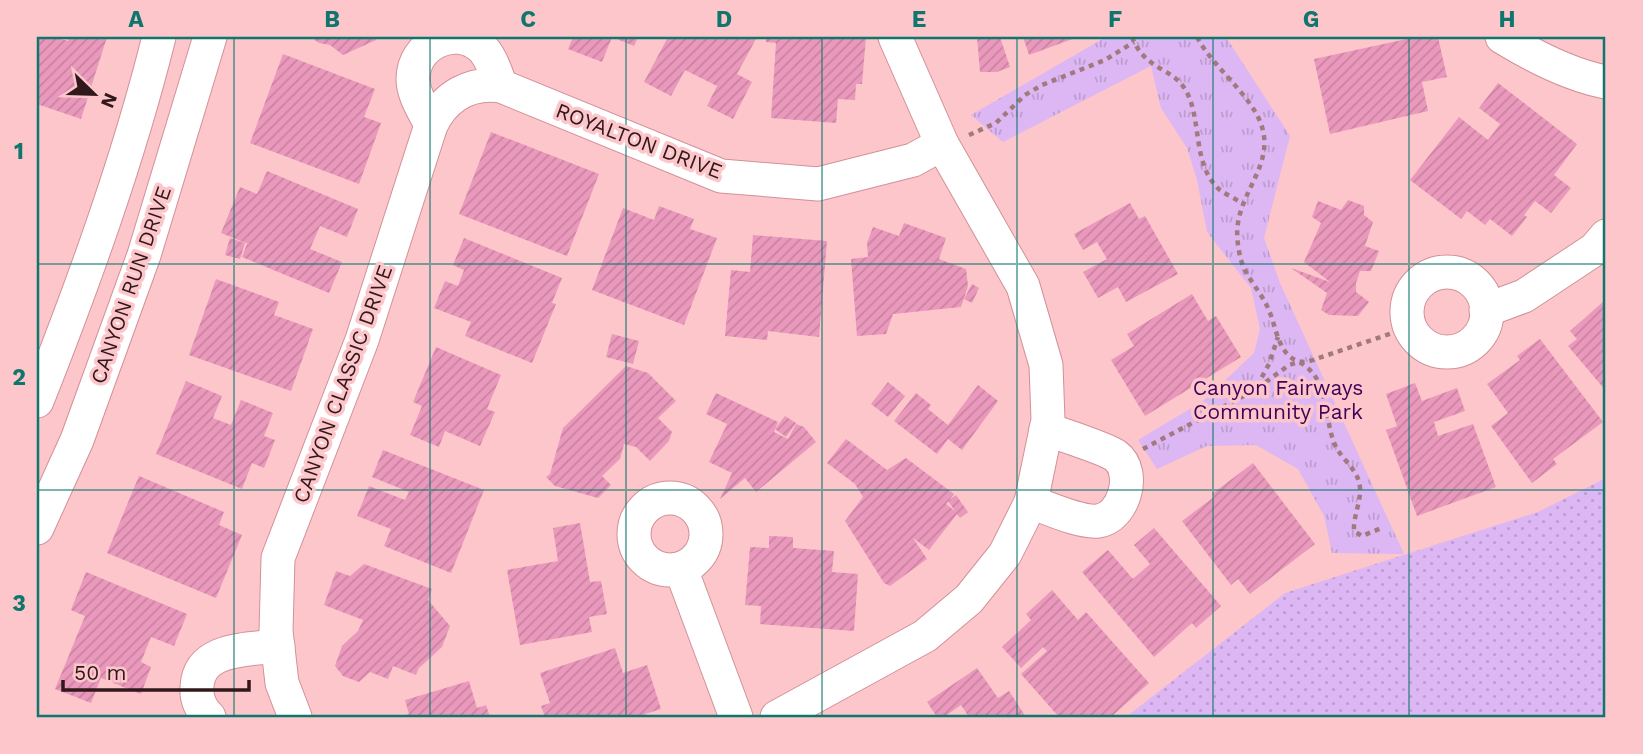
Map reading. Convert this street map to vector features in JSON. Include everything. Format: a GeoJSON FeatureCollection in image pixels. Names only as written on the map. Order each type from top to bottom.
{"type":"FeatureCollection","features":[{"type":"Feature","properties":{"kind":"street"},"geometry":{"type":"LineString","coordinates":[[37,401],[97,241],[135,125],[159,37]]}},
{"type":"Feature","properties":{"kind":"street","name":"CANYON RUN DRIVE"},"geometry":{"type":"LineString","coordinates":[[37,528],[77,440],[144,255],[210,37]]}},
{"type":"Feature","properties":{"kind":"street"},"geometry":{"type":"LineString","coordinates":[[431,125],[415,92],[413,77],[418,58],[436,41],[456,37],[479,46],[486,53],[501,86]]}},
{"type":"Feature","properties":{"kind":"street"},"geometry":{"type":"LineString","coordinates":[[777,717],[926,636],[969,599],[1005,554],[1031,502],[1048,421],[1046,365],[1023,286],[942,145],[895,37]]}},
{"type":"Feature","properties":{"kind":"street"},"geometry":{"type":"LineString","coordinates":[[1502,37],[1529,53],[1606,82]]}},
{"type":"Feature","properties":{"kind":"street","name":"ROYALTON DRIVE"},"geometry":{"type":"LineString","coordinates":[[459,93],[480,86],[501,86],[721,176],[818,184],[913,160],[942,145]]}},
{"type":"Feature","properties":{"kind":"street","name":"CANYON CLASSIC DRIVE"},"geometry":{"type":"LineString","coordinates":[[291,717],[282,683],[276,631],[278,558],[362,340],[431,125],[442,106],[459,93]]}},
{"type":"Feature","properties":{"kind":"street"},"geometry":{"type":"LineString","coordinates":[[1486,310],[1524,296],[1595,249],[1606,236]]}},
{"type":"Feature","properties":{"kind":"street"},"geometry":{"type":"LineString","coordinates":[[1452,273],[1466,278],[1482,295],[1486,310],[1484,326],[1476,339],[1457,351],[1441,352],[1426,347],[1415,337],[1410,327],[1407,315],[1412,292],[1423,281],[1437,274],[1452,273]]}},
{"type":"Feature","properties":{"kind":"street"},"geometry":{"type":"LineString","coordinates":[[1031,502],[1098,521],[1110,515],[1125,495],[1126,471],[1115,455],[1046,429]]}},
{"type":"Feature","properties":{"kind":"street"},"geometry":{"type":"LineString","coordinates":[[681,569],[736,717]]}},
{"type":"Feature","properties":{"kind":"street"},"geometry":{"type":"LineString","coordinates":[[209,717],[201,707],[196,689],[205,665],[220,654],[278,646]]}},
{"type":"Feature","properties":{"kind":"path"},"geometry":{"type":"LineString","coordinates":[[1196,37],[1219,70],[1249,104],[1261,125],[1264,139],[1263,160],[1243,204],[1237,225],[1241,261],[1267,306],[1286,353],[1308,367],[1316,377],[1325,398],[1336,447],[1358,480],[1360,488],[1353,531],[1362,536],[1384,527]]}},
{"type":"Feature","properties":{"kind":"path"},"geometry":{"type":"LineString","coordinates":[[942,145],[996,123],[1025,95],[1042,85],[1105,60],[1133,39],[1149,63],[1182,85],[1192,103],[1202,157],[1208,174],[1221,191],[1243,204]]}},
{"type":"Feature","properties":{"kind":"path"},"geometry":{"type":"LineString","coordinates":[[1121,461],[1255,390],[1289,365],[1307,362],[1410,327]]}},
{"type":"Feature","properties":{"kind":"path"},"geometry":{"type":"LineString","coordinates":[[1255,390],[1278,337]]}},
{"type":"Feature","properties":{"kind":"green space","name":"Canyon Fairways Community Park"},"geometry":{"type":"Polygon","coordinates":[[[1106,37],[1226,37],[1290,136],[1264,238],[1280,283],[1404,554],[1332,553],[1324,516],[1298,469],[1256,445],[1207,446],[1157,469],[1138,440],[1203,401],[1254,353],[1260,329],[1251,288],[1207,232],[1197,180],[1187,148],[1161,108],[1151,66],[1003,142],[971,115],[1106,37]]]}},
{"type":"Feature","properties":{"kind":"green space"},"geometry":{"type":"Polygon","coordinates":[[[1606,478],[1606,717],[1126,717],[1285,593],[1538,512],[1606,478]]]}},
{"type":"Feature","properties":{"kind":"building"},"geometry":{"type":"Polygon","coordinates":[[[37,37],[54,37],[68,41],[69,37],[107,37],[81,119],[37,104],[37,37]]]}},
{"type":"Feature","properties":{"kind":"building"},"geometry":{"type":"Polygon","coordinates":[[[311,37],[377,37],[376,40],[343,55],[330,45],[319,43],[311,37]]]}},
{"type":"Feature","properties":{"kind":"building"},"geometry":{"type":"Polygon","coordinates":[[[573,37],[612,37],[602,62],[568,49],[573,37]]]}},
{"type":"Feature","properties":{"kind":"building"},"geometry":{"type":"Polygon","coordinates":[[[612,37],[638,37],[634,46],[612,37]]]}},
{"type":"Feature","properties":{"kind":"building"},"geometry":{"type":"Polygon","coordinates":[[[668,37],[757,37],[737,74],[752,82],[733,119],[707,106],[717,86],[685,70],[671,96],[644,82],[668,37]]]}},
{"type":"Feature","properties":{"kind":"building"},"geometry":{"type":"Polygon","coordinates":[[[766,37],[866,37],[862,84],[856,84],[855,100],[838,99],[836,123],[771,118],[776,43],[766,42],[766,37]]]}},
{"type":"Feature","properties":{"kind":"building"},"geometry":{"type":"Polygon","coordinates":[[[977,37],[1000,37],[1010,67],[997,72],[980,72],[977,37]]]}},
{"type":"Feature","properties":{"kind":"building"},"geometry":{"type":"Polygon","coordinates":[[[1023,37],[1078,37],[1029,55],[1023,37]]]}},
{"type":"Feature","properties":{"kind":"building"},"geometry":{"type":"Polygon","coordinates":[[[1416,37],[1438,37],[1447,77],[1422,82],[1428,111],[1330,134],[1314,59],[1416,37]]]}},
{"type":"Feature","properties":{"kind":"building"},"geometry":{"type":"Polygon","coordinates":[[[283,54],[375,89],[364,117],[381,123],[359,184],[250,143],[283,54]]]}},
{"type":"Feature","properties":{"kind":"building"},"geometry":{"type":"Polygon","coordinates":[[[1498,83],[1577,144],[1554,175],[1571,188],[1551,213],[1535,201],[1524,215],[1527,217],[1512,236],[1490,219],[1485,225],[1467,211],[1461,219],[1410,180],[1459,117],[1488,140],[1500,124],[1479,108],[1498,83]]]}},
{"type":"Feature","properties":{"kind":"building"},"geometry":{"type":"Polygon","coordinates":[[[491,132],[599,174],[567,256],[459,214],[491,132]]]}},
{"type":"Feature","properties":{"kind":"building"},"geometry":{"type":"Polygon","coordinates":[[[267,171],[358,209],[347,237],[320,226],[310,249],[342,262],[329,293],[242,257],[247,244],[251,245],[221,233],[240,187],[257,194],[267,171]]]}},
{"type":"Feature","properties":{"kind":"building"},"geometry":{"type":"Polygon","coordinates":[[[1348,200],[1364,206],[1364,215],[1373,222],[1365,246],[1379,251],[1371,271],[1360,271],[1356,283],[1356,292],[1369,302],[1358,316],[1329,315],[1321,310],[1327,293],[1291,268],[1330,282],[1304,262],[1321,223],[1312,217],[1318,201],[1341,210],[1348,200]]]}},
{"type":"Feature","properties":{"kind":"building"},"geometry":{"type":"Polygon","coordinates":[[[1130,203],[1139,219],[1145,216],[1178,274],[1126,302],[1118,287],[1098,298],[1083,272],[1107,259],[1097,242],[1083,250],[1074,234],[1130,203]]]}},
{"type":"Feature","properties":{"kind":"building"},"geometry":{"type":"Polygon","coordinates":[[[659,206],[694,219],[690,229],[717,238],[684,325],[592,290],[623,208],[654,220],[659,206]]]}},
{"type":"Feature","properties":{"kind":"building"},"geometry":{"type":"Polygon","coordinates":[[[904,223],[946,238],[939,259],[966,269],[968,286],[961,307],[893,314],[886,334],[857,336],[851,259],[868,257],[867,243],[873,227],[899,236],[904,223]]]}},
{"type":"Feature","properties":{"kind":"building"},"geometry":{"type":"Polygon","coordinates":[[[753,235],[827,241],[819,337],[768,331],[767,340],[725,336],[731,270],[750,272],[753,235]]]}},
{"type":"Feature","properties":{"kind":"building"},"geometry":{"type":"Polygon","coordinates":[[[230,238],[245,243],[240,259],[225,255],[230,238]]]}},
{"type":"Feature","properties":{"kind":"building"},"geometry":{"type":"Polygon","coordinates":[[[464,238],[562,278],[552,303],[556,304],[532,363],[465,336],[471,322],[434,308],[445,281],[458,286],[464,270],[453,265],[464,238]]]}},
{"type":"Feature","properties":{"kind":"building"},"geometry":{"type":"Polygon","coordinates":[[[216,279],[279,302],[274,315],[313,329],[291,391],[189,355],[216,279]]]}},
{"type":"Feature","properties":{"kind":"building"},"geometry":{"type":"Polygon","coordinates":[[[972,284],[979,288],[972,303],[964,299],[972,284]]]}},
{"type":"Feature","properties":{"kind":"building"},"geometry":{"type":"Polygon","coordinates":[[[1192,294],[1208,321],[1216,316],[1241,357],[1145,416],[1111,360],[1134,346],[1127,334],[1192,294]]]}},
{"type":"Feature","properties":{"kind":"building"},"geometry":{"type":"Polygon","coordinates":[[[1604,301],[1606,391],[1568,346],[1577,339],[1570,331],[1604,301]]]}},
{"type":"Feature","properties":{"kind":"building"},"geometry":{"type":"Polygon","coordinates":[[[612,334],[639,341],[633,364],[606,357],[612,334]]]}},
{"type":"Feature","properties":{"kind":"building"},"geometry":{"type":"Polygon","coordinates":[[[1540,339],[1603,422],[1553,459],[1557,464],[1532,483],[1491,426],[1508,413],[1487,384],[1520,360],[1517,356],[1540,339]]]}},
{"type":"Feature","properties":{"kind":"building"},"geometry":{"type":"Polygon","coordinates":[[[436,347],[501,375],[487,409],[495,412],[480,446],[445,431],[439,447],[410,435],[422,406],[413,402],[436,347]]]}},
{"type":"Feature","properties":{"kind":"building"},"geometry":{"type":"Polygon","coordinates":[[[626,366],[648,373],[676,401],[658,418],[672,432],[669,441],[650,461],[636,447],[624,444],[620,459],[602,476],[611,485],[598,498],[555,486],[546,477],[550,474],[563,428],[626,366]]]}},
{"type":"Feature","properties":{"kind":"building"},"geometry":{"type":"Polygon","coordinates":[[[186,381],[222,396],[213,418],[231,425],[241,400],[273,413],[264,436],[275,440],[264,468],[252,463],[242,489],[156,454],[186,381]]]}},
{"type":"Feature","properties":{"kind":"building"},"geometry":{"type":"Polygon","coordinates":[[[888,382],[905,396],[888,417],[871,404],[888,382]]]}},
{"type":"Feature","properties":{"kind":"building"},"geometry":{"type":"Polygon","coordinates":[[[1415,383],[1422,401],[1457,388],[1465,411],[1434,422],[1438,436],[1473,424],[1496,487],[1417,516],[1386,430],[1397,426],[1386,394],[1415,383]]]}},
{"type":"Feature","properties":{"kind":"building"},"geometry":{"type":"Polygon","coordinates":[[[978,385],[998,401],[962,450],[948,439],[937,454],[894,421],[916,393],[931,405],[928,409],[948,425],[978,385]]]}},
{"type":"Feature","properties":{"kind":"building"},"geometry":{"type":"Polygon","coordinates":[[[716,393],[778,422],[774,432],[788,439],[796,424],[804,427],[816,442],[756,492],[745,478],[720,499],[732,473],[709,462],[727,424],[706,414],[716,393]]]}},
{"type":"Feature","properties":{"kind":"building"},"geometry":{"type":"Polygon","coordinates":[[[785,416],[796,423],[786,437],[775,429],[785,416]]]}},
{"type":"Feature","properties":{"kind":"building"},"geometry":{"type":"Polygon","coordinates":[[[846,439],[887,470],[906,458],[954,494],[949,500],[956,495],[968,512],[960,518],[957,514],[929,550],[913,538],[927,559],[890,586],[884,583],[845,521],[863,497],[855,484],[827,463],[846,439]]]}},
{"type":"Feature","properties":{"kind":"building"},"geometry":{"type":"Polygon","coordinates":[[[383,450],[484,490],[451,573],[384,546],[391,529],[357,516],[369,486],[405,500],[409,492],[372,477],[383,450]]]}},
{"type":"Feature","properties":{"kind":"building"},"geometry":{"type":"Polygon","coordinates":[[[1253,463],[1315,544],[1250,594],[1238,579],[1231,585],[1182,521],[1253,463]]]}},
{"type":"Feature","properties":{"kind":"building"},"geometry":{"type":"Polygon","coordinates":[[[139,476],[224,512],[219,525],[242,535],[216,598],[107,553],[139,476]]]}},
{"type":"Feature","properties":{"kind":"building"},"geometry":{"type":"Polygon","coordinates":[[[580,523],[590,582],[601,581],[607,614],[589,617],[592,632],[520,645],[507,570],[558,561],[553,528],[580,523]]]}},
{"type":"Feature","properties":{"kind":"building"},"geometry":{"type":"Polygon","coordinates":[[[1154,528],[1221,606],[1196,628],[1192,623],[1154,657],[1082,572],[1108,550],[1133,579],[1150,564],[1134,545],[1154,528]]]}},
{"type":"Feature","properties":{"kind":"building"},"geometry":{"type":"Polygon","coordinates":[[[769,536],[793,537],[793,548],[834,551],[832,572],[858,574],[854,631],[760,624],[761,606],[745,605],[750,547],[769,548],[769,536]]]}},
{"type":"Feature","properties":{"kind":"building"},"geometry":{"type":"Polygon","coordinates":[[[364,564],[432,589],[428,600],[450,626],[442,647],[419,668],[416,675],[393,666],[388,679],[370,672],[359,682],[343,676],[335,666],[342,646],[358,631],[363,620],[324,605],[336,571],[350,576],[364,564]]]}},
{"type":"Feature","properties":{"kind":"building"},"geometry":{"type":"Polygon","coordinates":[[[86,572],[187,614],[174,646],[151,637],[141,662],[151,667],[141,694],[101,678],[91,703],[55,689],[85,616],[71,610],[86,572]]]}},
{"type":"Feature","properties":{"kind":"building"},"geometry":{"type":"Polygon","coordinates":[[[1052,590],[1078,620],[1086,612],[1149,683],[1111,717],[1059,717],[1021,674],[1047,651],[1043,647],[1021,668],[1002,647],[1031,620],[1026,614],[1052,590]]]}},
{"type":"Feature","properties":{"kind":"building"},"geometry":{"type":"Polygon","coordinates":[[[615,648],[623,673],[647,665],[661,709],[645,714],[646,717],[545,717],[541,706],[550,703],[540,673],[615,648]]]}},
{"type":"Feature","properties":{"kind":"building"},"geometry":{"type":"Polygon","coordinates":[[[977,668],[998,698],[1009,691],[1026,717],[969,717],[961,705],[944,717],[937,717],[927,702],[977,668]]]}},
{"type":"Feature","properties":{"kind":"building"},"geometry":{"type":"Polygon","coordinates":[[[469,681],[477,708],[486,705],[490,717],[400,717],[409,714],[405,700],[469,681]]]}}]}
